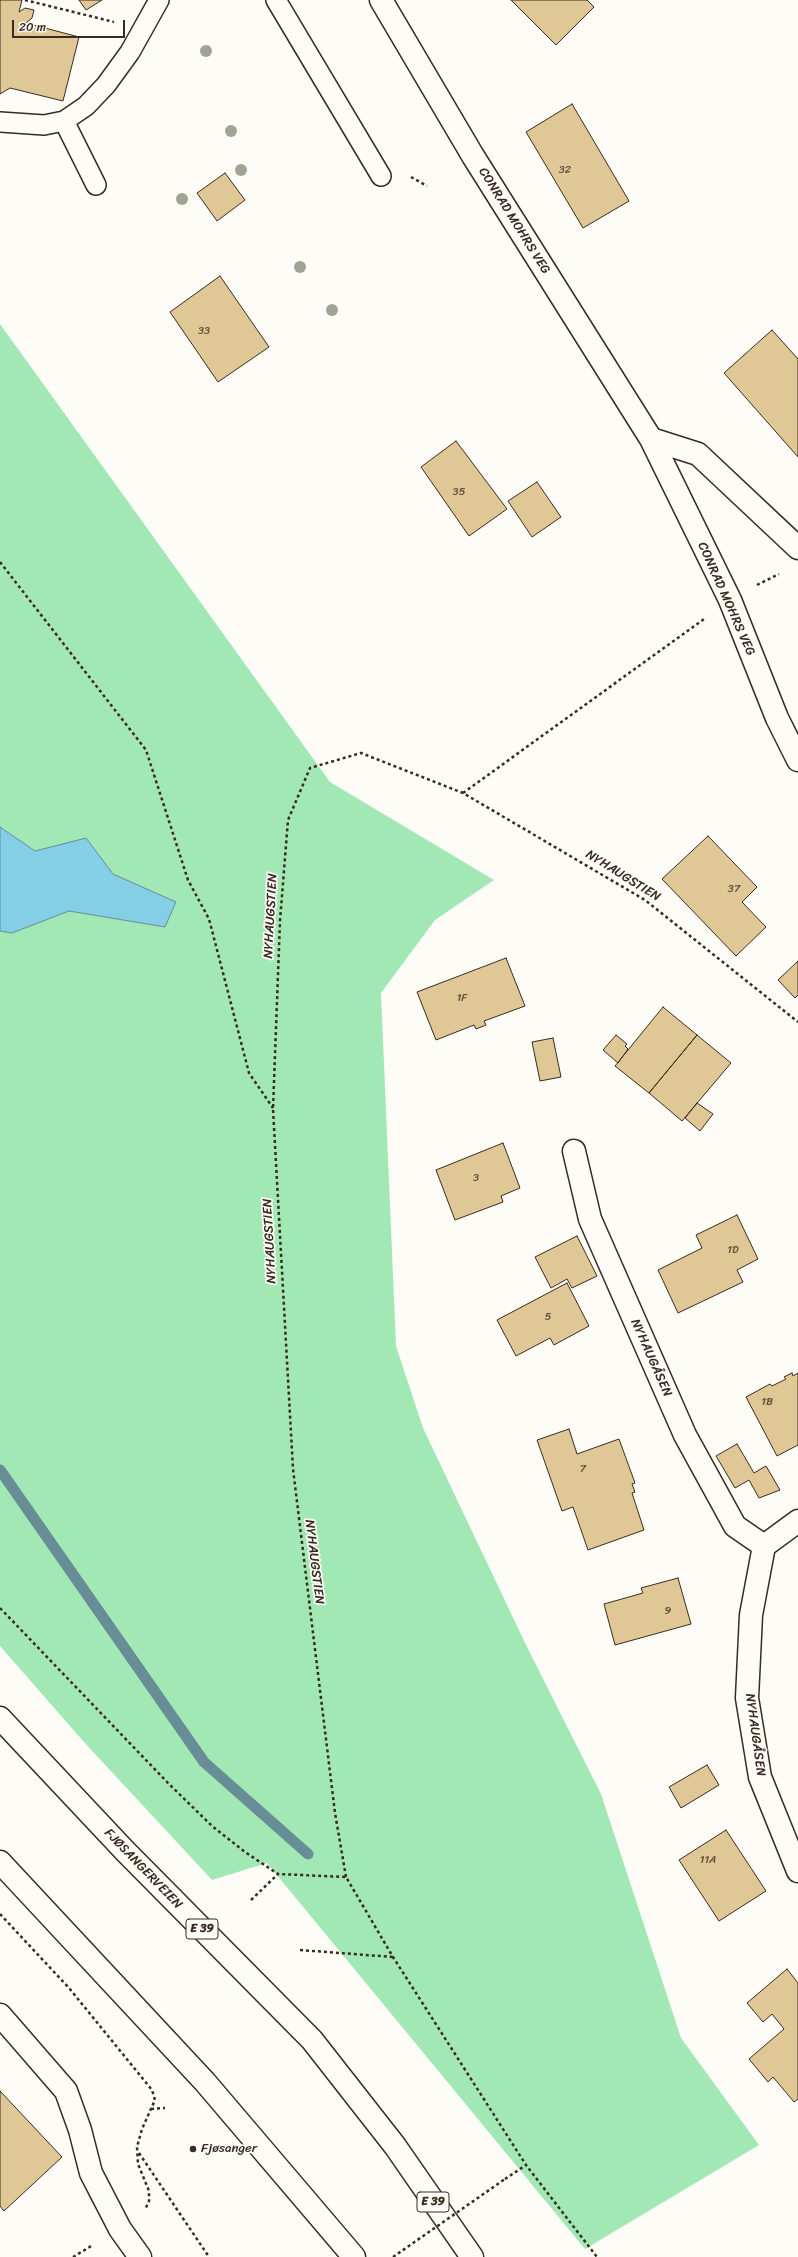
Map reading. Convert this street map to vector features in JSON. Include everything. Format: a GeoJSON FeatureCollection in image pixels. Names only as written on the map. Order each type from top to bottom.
{"type":"FeatureCollection","features":[{"type":"Feature","properties":{"kind":"main road","name":"CONRAD MOHRS VEG"},"geometry":{"type":"LineString","coordinates":[[380,0],[473,156],[651,439],[730,600],[777,718],[798,760]]}},
{"type":"Feature","properties":{"kind":"main road"},"geometry":{"type":"LineString","coordinates":[[651,439],[698,454],[798,548]]}},
{"type":"Feature","properties":{"kind":"main road","name":"NYHAUGÅSEN"},"geometry":{"type":"LineString","coordinates":[[574,1151],[590,1219],[685,1435],[735,1526],[764,1546],[751,1616],[747,1698],[760,1777],[798,1870]]}},
{"type":"Feature","properties":{"kind":"main road"},"geometry":{"type":"LineString","coordinates":[[764,1546],[798,1521]]}},
{"type":"Feature","properties":{"kind":"main road","name":"FJØSANGERVEIEN"},"geometry":{"type":"LineString","coordinates":[[0,1718],[125,1851],[312,2040],[395,2146],[472,2257]]}},
{"type":"Feature","properties":{"kind":"main road"},"geometry":{"type":"LineString","coordinates":[[0,1862],[205,2082],[354,2257]]}},
{"type":"Feature","properties":{"kind":"main road"},"geometry":{"type":"LineString","coordinates":[[0,2015],[66,2091],[80,2130],[91,2173],[120,2229],[140,2257]]}},
{"type":"Feature","properties":{"kind":"lane"},"geometry":{"type":"LineString","coordinates":[[0,122],[44,125],[64,121],[86,106],[106,84],[144,29],[159,0]]}},
{"type":"Feature","properties":{"kind":"lane"},"geometry":{"type":"LineString","coordinates":[[276,0],[381,176]]}},
{"type":"Feature","properties":{"kind":"lane"},"geometry":{"type":"LineString","coordinates":[[64,121],[96,185]]}},
{"type":"Feature","properties":{"kind":"path"},"geometry":{"type":"LineString","coordinates":[[25,0],[144,29]]}},
{"type":"Feature","properties":{"kind":"path"},"geometry":{"type":"LineString","coordinates":[[0,562],[146,750],[188,880],[209,919],[249,1072],[273,1109]]}},
{"type":"Feature","properties":{"kind":"path"},"geometry":{"type":"LineString","coordinates":[[463,793],[730,600],[784,571]]}},
{"type":"Feature","properties":{"kind":"path","name":"NYHAUGSTIEN"},"geometry":{"type":"LineString","coordinates":[[346,1877],[335,1813],[293,1469],[273,1109],[280,921],[288,820],[310,768],[361,753],[463,793],[645,900],[798,1022]]}},
{"type":"Feature","properties":{"kind":"path"},"geometry":{"type":"LineString","coordinates":[[0,1608],[212,1826],[245,1852],[278,1874],[346,1877],[393,1957],[526,2165],[597,2257]]}},
{"type":"Feature","properties":{"kind":"path"},"geometry":{"type":"LineString","coordinates":[[251,1900],[278,1874]]}},
{"type":"Feature","properties":{"kind":"path"},"geometry":{"type":"LineString","coordinates":[[0,1914],[69,1988],[147,2081],[152,2090],[154,2100],[139,2139],[138,2164],[149,2191],[149,2201],[144,2213],[120,2229]]}},
{"type":"Feature","properties":{"kind":"path"},"geometry":{"type":"LineString","coordinates":[[300,1950],[393,1957]]}},
{"type":"Feature","properties":{"kind":"path"},"geometry":{"type":"LineString","coordinates":[[151,2109],[165,2108]]}},
{"type":"Feature","properties":{"kind":"path"},"geometry":{"type":"LineString","coordinates":[[139,2153],[209,2257]]}},
{"type":"Feature","properties":{"kind":"path"},"geometry":{"type":"LineString","coordinates":[[393,2257],[526,2165]]}},
{"type":"Feature","properties":{"kind":"green space"},"geometry":{"type":"Polygon","coordinates":[[[0,324],[330,782],[494,880],[435,920],[381,993],[396,1346],[423,1428],[527,1647],[601,1794],[681,2038],[759,2145],[585,2249],[267,1863],[212,1880],[83,1741],[0,1646],[0,324]]]}},
{"type":"Feature","properties":{"kind":"water"},"geometry":{"type":"Polygon","coordinates":[[[0,827],[35,851],[86,838],[113,874],[176,902],[165,927],[69,911],[12,933],[0,931],[0,827]]]}},
{"type":"Feature","properties":{"kind":"building"},"geometry":{"type":"Polygon","coordinates":[[[0,0],[22,0],[19,12],[25,8],[34,10],[32,18],[26,23],[79,37],[63,101],[10,88],[0,94],[0,0]]]}},
{"type":"Feature","properties":{"kind":"building"},"geometry":{"type":"Polygon","coordinates":[[[79,0],[102,0],[86,10],[79,0]]]}},
{"type":"Feature","properties":{"kind":"building"},"geometry":{"type":"Polygon","coordinates":[[[511,0],[587,0],[594,7],[556,45],[511,0]]]}},
{"type":"Feature","properties":{"kind":"building"},"geometry":{"type":"Polygon","coordinates":[[[572,104],[629,201],[583,228],[526,132],[572,104]]]}},
{"type":"Feature","properties":{"kind":"building"},"geometry":{"type":"Polygon","coordinates":[[[225,173],[245,200],[217,221],[197,193],[225,173]]]}},
{"type":"Feature","properties":{"kind":"building"},"geometry":{"type":"Polygon","coordinates":[[[220,276],[269,347],[218,382],[170,312],[220,276]]]}},
{"type":"Feature","properties":{"kind":"building"},"geometry":{"type":"Polygon","coordinates":[[[772,330],[798,359],[798,457],[724,373],[772,330]]]}},
{"type":"Feature","properties":{"kind":"building"},"geometry":{"type":"Polygon","coordinates":[[[456,441],[507,509],[469,536],[421,467],[456,441]]]}},
{"type":"Feature","properties":{"kind":"building"},"geometry":{"type":"Polygon","coordinates":[[[537,482],[561,517],[532,537],[508,501],[537,482]]]}},
{"type":"Feature","properties":{"kind":"building"},"geometry":{"type":"Polygon","coordinates":[[[708,836],[757,887],[742,902],[766,927],[736,956],[662,879],[708,836]]]}},
{"type":"Feature","properties":{"kind":"building"},"geometry":{"type":"Polygon","coordinates":[[[506,958],[525,1006],[484,1021],[486,1025],[476,1029],[474,1025],[436,1040],[417,992],[506,958]]]}},
{"type":"Feature","properties":{"kind":"building"},"geometry":{"type":"Polygon","coordinates":[[[798,961],[798,995],[795,998],[778,980],[798,961]]]}},
{"type":"Feature","properties":{"kind":"building"},"geometry":{"type":"Polygon","coordinates":[[[663,1007],[697,1035],[649,1093],[615,1066],[663,1007]]]}},
{"type":"Feature","properties":{"kind":"building"},"geometry":{"type":"Polygon","coordinates":[[[616,1035],[627,1044],[625,1046],[628,1049],[618,1063],[603,1050],[616,1035]]]}},
{"type":"Feature","properties":{"kind":"building"},"geometry":{"type":"Polygon","coordinates":[[[697,1035],[731,1063],[682,1121],[649,1093],[697,1035]]]}},
{"type":"Feature","properties":{"kind":"building"},"geometry":{"type":"Polygon","coordinates":[[[553,1038],[561,1077],[540,1081],[532,1042],[553,1038]]]}},
{"type":"Feature","properties":{"kind":"building"},"geometry":{"type":"Polygon","coordinates":[[[697,1103],[713,1114],[700,1131],[685,1118],[697,1103]]]}},
{"type":"Feature","properties":{"kind":"building"},"geometry":{"type":"Polygon","coordinates":[[[503,1143],[520,1188],[501,1196],[503,1202],[455,1220],[436,1170],[503,1143]]]}},
{"type":"Feature","properties":{"kind":"building"},"geometry":{"type":"Polygon","coordinates":[[[737,1215],[758,1259],[737,1270],[743,1282],[678,1313],[658,1270],[702,1248],[696,1235],[737,1215]]]}},
{"type":"Feature","properties":{"kind":"building"},"geometry":{"type":"Polygon","coordinates":[[[577,1236],[597,1276],[572,1288],[567,1279],[551,1288],[535,1257],[577,1236]]]}},
{"type":"Feature","properties":{"kind":"building"},"geometry":{"type":"Polygon","coordinates":[[[567,1283],[589,1326],[554,1345],[550,1338],[516,1356],[497,1320],[567,1283]]]}},
{"type":"Feature","properties":{"kind":"building"},"geometry":{"type":"Polygon","coordinates":[[[792,1373],[793,1376],[798,1373],[798,1445],[777,1456],[746,1397],[770,1384],[772,1386],[786,1379],[784,1377],[792,1373]]]}},
{"type":"Feature","properties":{"kind":"building"},"geometry":{"type":"Polygon","coordinates":[[[569,1429],[577,1454],[619,1439],[635,1483],[632,1484],[635,1492],[632,1493],[644,1530],[588,1550],[573,1507],[562,1511],[537,1440],[569,1429]]]}},
{"type":"Feature","properties":{"kind":"building"},"geometry":{"type":"Polygon","coordinates":[[[737,1444],[754,1473],[766,1466],[780,1490],[759,1498],[749,1480],[735,1488],[716,1456],[737,1444]]]}},
{"type":"Feature","properties":{"kind":"building"},"geometry":{"type":"Polygon","coordinates":[[[678,1578],[691,1624],[615,1645],[604,1604],[643,1593],[641,1588],[678,1578]]]}},
{"type":"Feature","properties":{"kind":"building"},"geometry":{"type":"Polygon","coordinates":[[[707,1765],[719,1785],[681,1808],[669,1787],[707,1765]]]}},
{"type":"Feature","properties":{"kind":"building"},"geometry":{"type":"Polygon","coordinates":[[[726,1830],[766,1891],[719,1921],[679,1860],[726,1830]]]}},
{"type":"Feature","properties":{"kind":"building"},"geometry":{"type":"Polygon","coordinates":[[[787,1969],[798,1983],[798,2099],[794,2102],[773,2077],[768,2082],[749,2059],[784,2029],[772,2014],[763,2022],[747,2003],[787,1969]]]}},
{"type":"Feature","properties":{"kind":"building"},"geometry":{"type":"Polygon","coordinates":[[[0,2091],[62,2157],[4,2211],[0,2206],[0,2091]]]}},
{"type":"Feature","properties":{"kind":"waterway"},"geometry":{"type":"LineString","coordinates":[[0,1470],[204,1762],[308,1854]]}},
{"type":"Feature","properties":{"kind":"place","name":"Fjøsanger"},"geometry":{"type":"Point","coordinates":[193,2149]}}]}
